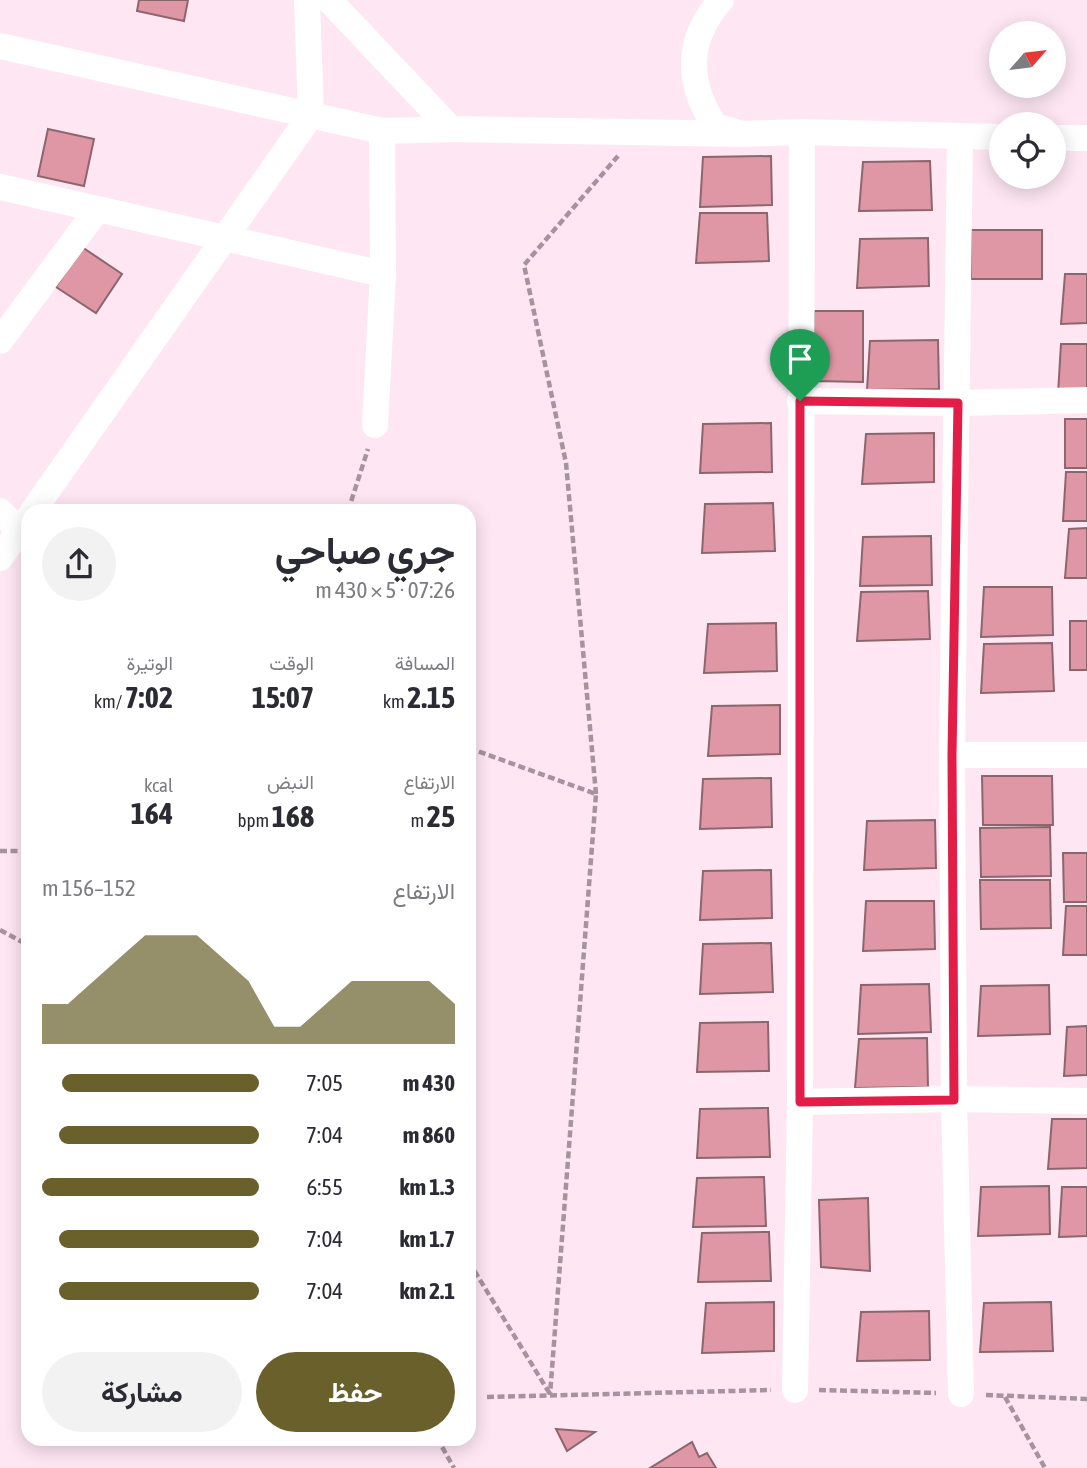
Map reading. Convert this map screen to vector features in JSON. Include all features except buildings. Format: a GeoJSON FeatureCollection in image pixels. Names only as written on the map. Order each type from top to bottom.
{"type":"FeatureCollection","features":[{"type":"Feature","properties":{"kind":"street"},"geometry":{"type":"LineString","coordinates":[[38,504],[311,115],[307,0]]}},
{"type":"Feature","properties":{"kind":"street"},"geometry":{"type":"LineString","coordinates":[[329,0],[451,129]]}},
{"type":"Feature","properties":{"kind":"street"},"geometry":{"type":"LineString","coordinates":[[721,0],[698,37],[693,58],[695,77],[700,97],[715,126],[742,134]]}},
{"type":"Feature","properties":{"kind":"street"},"geometry":{"type":"LineString","coordinates":[[0,46],[382,131],[451,129],[742,134],[802,132],[989,137]]}},
{"type":"Feature","properties":{"kind":"street"},"geometry":{"type":"LineString","coordinates":[[375,425],[383,274],[382,131]]}},
{"type":"Feature","properties":{"kind":"street"},"geometry":{"type":"LineString","coordinates":[[795,1390],[800,1102],[802,132]]}},
{"type":"Feature","properties":{"kind":"street"},"geometry":{"type":"LineString","coordinates":[[960,136],[952,755],[954,1100],[961,1394]]}},
{"type":"Feature","properties":{"kind":"street"},"geometry":{"type":"LineString","coordinates":[[1066,138],[1087,138]]}},
{"type":"Feature","properties":{"kind":"street"},"geometry":{"type":"LineString","coordinates":[[0,187],[96,211],[383,274]]}},
{"type":"Feature","properties":{"kind":"street"},"geometry":{"type":"LineString","coordinates":[[0,341],[96,211]]}},
{"type":"Feature","properties":{"kind":"street"},"geometry":{"type":"LineString","coordinates":[[800,401],[958,403],[1087,400]]}},
{"type":"Feature","properties":{"kind":"street"},"geometry":{"type":"LineString","coordinates":[[0,511],[21,518]]}},
{"type":"Feature","properties":{"kind":"street"},"geometry":{"type":"LineString","coordinates":[[0,558],[21,528]]}},
{"type":"Feature","properties":{"kind":"street"},"geometry":{"type":"LineString","coordinates":[[952,755],[1087,755]]}},
{"type":"Feature","properties":{"kind":"street"},"geometry":{"type":"LineString","coordinates":[[800,1102],[1087,1101]]}},
{"type":"Feature","properties":{"kind":"path"},"geometry":{"type":"LineString","coordinates":[[476,1273],[550,1395],[597,794],[566,463],[524,265],[639,132]]}},
{"type":"Feature","properties":{"kind":"path"},"geometry":{"type":"LineString","coordinates":[[350,504],[375,425]]}},
{"type":"Feature","properties":{"kind":"path"},"geometry":{"type":"LineString","coordinates":[[476,751],[597,794]]}},
{"type":"Feature","properties":{"kind":"path"},"geometry":{"type":"LineString","coordinates":[[0,851],[21,851]]}},
{"type":"Feature","properties":{"kind":"path"},"geometry":{"type":"LineString","coordinates":[[0,930],[21,941]]}},
{"type":"Feature","properties":{"kind":"path"},"geometry":{"type":"LineString","coordinates":[[1004,1396],[1045,1468]]}},
{"type":"Feature","properties":{"kind":"path"},"geometry":{"type":"LineString","coordinates":[[439,1446],[454,1468]]}},
{"type":"Feature","properties":{"kind":"route"},"geometry":{"type":"LineString","coordinates":[[800,401],[958,403],[952,755],[954,1100],[800,1102],[800,401]]}}]}
